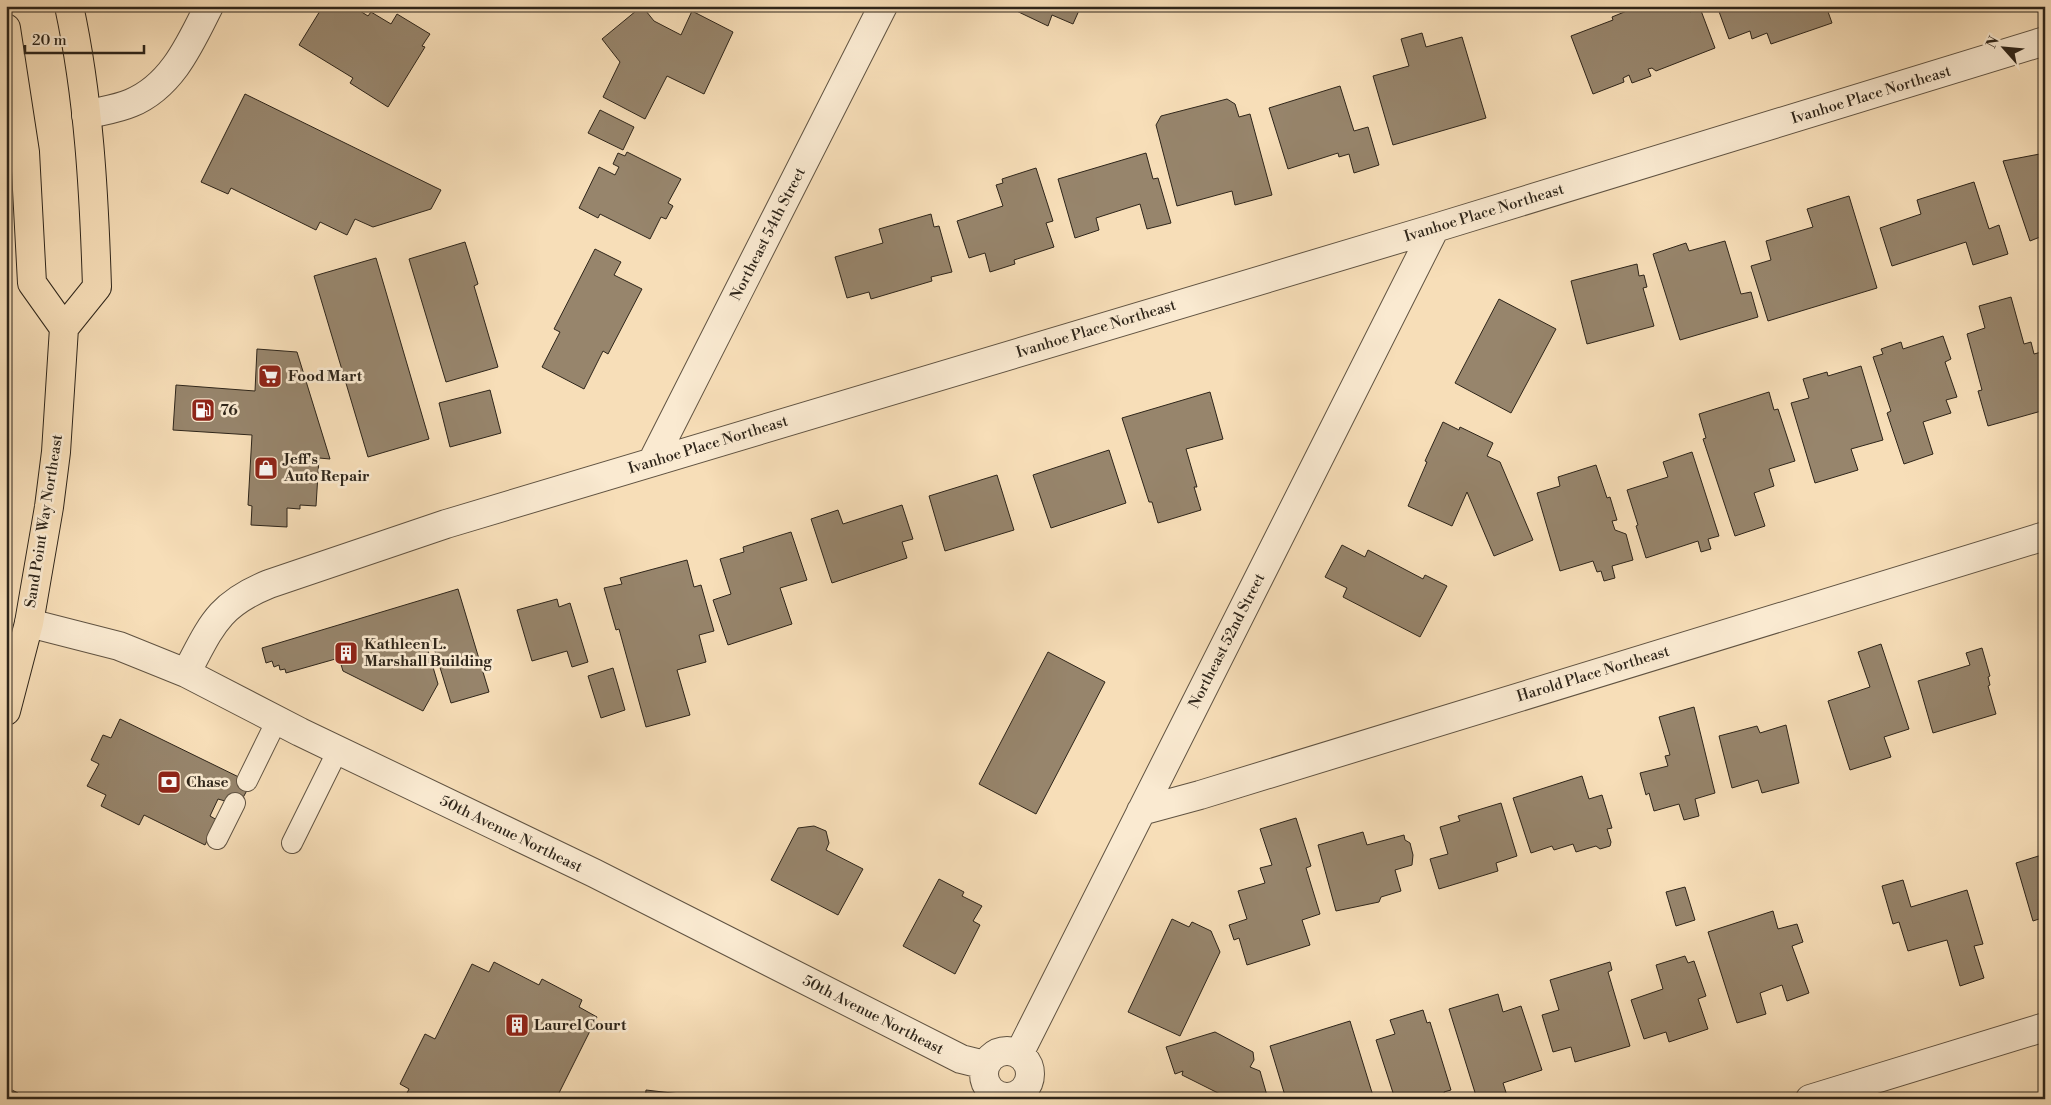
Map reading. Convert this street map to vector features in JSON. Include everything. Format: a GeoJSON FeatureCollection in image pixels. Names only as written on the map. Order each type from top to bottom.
{"type":"FeatureCollection","features":[{"type":"Feature","properties":{"kind":"main road"},"geometry":{"type":"LineString","coordinates":[[6,28],[24,152],[32,284],[64,328],[97,287],[94,208],[86,115],[69,6]]}},
{"type":"Feature","properties":{"kind":"main road","name":"Sand Point Way Northeast"},"geometry":{"type":"LineString","coordinates":[[6,711],[29,623],[49,507],[56,452],[64,328]]}},
{"type":"Feature","properties":{"kind":"street"},"geometry":{"type":"LineString","coordinates":[[86,115],[131,103],[160,85],[185,53],[209,6]]}},
{"type":"Feature","properties":{"kind":"street","name":"Northeast 54th Street"},"geometry":{"type":"LineString","coordinates":[[652,462],[883,6]]}},
{"type":"Feature","properties":{"kind":"street","name":"Ivanhoe Place Northeast"},"geometry":{"type":"LineString","coordinates":[[186,674],[215,622],[229,605],[248,592],[446,524],[1435,228],[2045,41]]}},
{"type":"Feature","properties":{"kind":"street","name":"Northeast 52nd Street"},"geometry":{"type":"LineString","coordinates":[[1019,1054],[1435,228]]}},
{"type":"Feature","properties":{"kind":"street","name":"Harold Place Northeast"},"geometry":{"type":"LineString","coordinates":[[1141,811],[1219,789],[2045,536]]}},
{"type":"Feature","properties":{"kind":"street","name":"50th Avenue Northeast"},"geometry":{"type":"LineString","coordinates":[[29,623],[119,646],[186,674],[338,750],[594,873],[961,1059],[985,1065]]}},
{"type":"Feature","properties":{"kind":"street"},"geometry":{"type":"LineString","coordinates":[[1810,1099],[2045,1027]]}},
{"type":"Feature","properties":{"kind":"street"},"geometry":{"type":"LineString","coordinates":[[1006,1050],[1019,1054],[1027,1061],[1036,1092],[1005,1097],[991,1091],[984,1078],[985,1065],[991,1056],[1006,1050]]}},
{"type":"Feature","properties":{"kind":"lane"},"geometry":{"type":"LineString","coordinates":[[247,780],[277,720]]}},
{"type":"Feature","properties":{"kind":"lane"},"geometry":{"type":"LineString","coordinates":[[292,843],[338,750]]}},
{"type":"Feature","properties":{"kind":"lane"},"geometry":{"type":"LineString","coordinates":[[217,839],[235,803]]}},
{"type":"Feature","properties":{"kind":"building"},"geometry":{"type":"Polygon","coordinates":[[[323,6],[352,6],[368,16],[371,12],[391,24],[397,14],[430,34],[422,46],[425,47],[388,107],[350,83],[353,78],[299,45],[323,6]]]}},
{"type":"Feature","properties":{"kind":"building"},"geometry":{"type":"Polygon","coordinates":[[[642,6],[654,21],[681,35],[692,11],[733,32],[704,94],[667,76],[645,119],[603,97],[620,62],[602,39],[642,6]]]}},
{"type":"Feature","properties":{"kind":"building"},"geometry":{"type":"Polygon","coordinates":[[[1006,6],[1081,6],[1073,24],[1052,15],[1048,26],[1006,6]]]}},
{"type":"Feature","properties":{"kind":"building"},"geometry":{"type":"Polygon","coordinates":[[[1639,6],[1687,6],[1690,12],[1700,8],[1715,48],[1656,71],[1652,68],[1648,69],[1651,76],[1632,83],[1629,75],[1623,78],[1624,82],[1593,94],[1571,36],[1613,20],[1612,17],[1639,6]]]}},
{"type":"Feature","properties":{"kind":"building"},"geometry":{"type":"Polygon","coordinates":[[[1717,6],[1826,6],[1832,23],[1771,44],[1767,33],[1752,39],[1750,31],[1729,39],[1717,6]]]}},
{"type":"Feature","properties":{"kind":"building"},"geometry":{"type":"Polygon","coordinates":[[[1900,6],[1914,6],[1901,10],[1900,6]]]}},
{"type":"Feature","properties":{"kind":"building"},"geometry":{"type":"Polygon","coordinates":[[[1422,33],[1426,47],[1462,37],[1486,118],[1393,145],[1373,76],[1409,66],[1401,39],[1422,33]]]}},
{"type":"Feature","properties":{"kind":"building"},"geometry":{"type":"Polygon","coordinates":[[[1340,86],[1354,131],[1368,127],[1379,165],[1354,173],[1349,154],[1339,157],[1338,153],[1288,169],[1269,108],[1340,86]]]}},
{"type":"Feature","properties":{"kind":"building"},"geometry":{"type":"Polygon","coordinates":[[[245,94],[441,190],[431,209],[373,227],[355,219],[347,235],[320,222],[316,230],[231,188],[228,194],[201,182],[245,94]]]}},
{"type":"Feature","properties":{"kind":"building"},"geometry":{"type":"Polygon","coordinates":[[[1227,99],[1235,104],[1239,117],[1250,114],[1272,195],[1235,205],[1232,191],[1177,206],[1156,125],[1161,116],[1227,99]]]}},
{"type":"Feature","properties":{"kind":"building"},"geometry":{"type":"Polygon","coordinates":[[[600,110],[634,127],[623,150],[588,133],[600,110]]]}},
{"type":"Feature","properties":{"kind":"building"},"geometry":{"type":"Polygon","coordinates":[[[627,152],[681,179],[668,203],[673,206],[666,219],[661,217],[650,239],[600,214],[598,218],[579,208],[599,167],[615,175],[619,167],[613,164],[618,153],[625,156],[627,152]]]}},
{"type":"Feature","properties":{"kind":"building"},"geometry":{"type":"Polygon","coordinates":[[[1146,153],[1153,179],[1158,178],[1171,223],[1147,229],[1140,204],[1096,218],[1099,230],[1075,238],[1058,179],[1146,153]]]}},
{"type":"Feature","properties":{"kind":"building"},"geometry":{"type":"Polygon","coordinates":[[[2045,153],[2045,235],[2030,241],[2003,161],[2045,153]]]}},
{"type":"Feature","properties":{"kind":"building"},"geometry":{"type":"Polygon","coordinates":[[[1036,168],[1053,221],[1046,223],[1054,247],[1014,260],[1015,264],[990,272],[985,253],[969,258],[957,221],[1003,206],[996,185],[1003,183],[1002,179],[1036,168]]]}},
{"type":"Feature","properties":{"kind":"building"},"geometry":{"type":"Polygon","coordinates":[[[1974,182],[1989,229],[1999,225],[2008,254],[1973,265],[1966,242],[1892,266],[1880,228],[1921,214],[1917,200],[1974,182]]]}},
{"type":"Feature","properties":{"kind":"building"},"geometry":{"type":"Polygon","coordinates":[[[1849,196],[1877,288],[1768,321],[1751,266],[1771,260],[1766,241],[1813,227],[1807,209],[1849,196]]]}},
{"type":"Feature","properties":{"kind":"building"},"geometry":{"type":"Polygon","coordinates":[[[931,214],[934,227],[939,226],[952,272],[931,277],[932,281],[871,299],[869,292],[847,298],[835,257],[883,243],[879,229],[931,214]]]}},
{"type":"Feature","properties":{"kind":"building"},"geometry":{"type":"Polygon","coordinates":[[[1725,241],[1741,294],[1751,292],[1758,317],[1680,340],[1653,254],[1686,243],[1689,251],[1725,241]]]}},
{"type":"Feature","properties":{"kind":"building"},"geometry":{"type":"Polygon","coordinates":[[[465,242],[478,284],[474,286],[498,367],[446,382],[409,259],[465,242]]]}},
{"type":"Feature","properties":{"kind":"building"},"geometry":{"type":"Polygon","coordinates":[[[595,249],[621,262],[614,275],[642,289],[608,354],[603,351],[584,389],[542,367],[560,332],[554,329],[595,249]]]}},
{"type":"Feature","properties":{"kind":"building"},"geometry":{"type":"Polygon","coordinates":[[[376,258],[429,439],[368,457],[314,276],[376,258]]]}},
{"type":"Feature","properties":{"kind":"building"},"geometry":{"type":"Polygon","coordinates":[[[1637,264],[1639,276],[1644,275],[1647,287],[1643,288],[1654,326],[1587,344],[1571,281],[1637,264]]]}},
{"type":"Feature","properties":{"kind":"building"},"geometry":{"type":"Polygon","coordinates":[[[2011,297],[2024,344],[2031,342],[2034,354],[2045,351],[2045,410],[1988,426],[1978,391],[1982,390],[1967,334],[1985,328],[1979,306],[2011,297]]]}},
{"type":"Feature","properties":{"kind":"building"},"geometry":{"type":"Polygon","coordinates":[[[1499,299],[1556,329],[1511,413],[1455,383],[1499,299]]]}},
{"type":"Feature","properties":{"kind":"building"},"geometry":{"type":"Polygon","coordinates":[[[1943,336],[1951,359],[1945,362],[1957,397],[1946,400],[1951,413],[1923,422],[1933,454],[1904,464],[1887,413],[1891,411],[1873,357],[1883,354],[1881,349],[1901,342],[1903,349],[1943,336]]]}},
{"type":"Feature","properties":{"kind":"building"},"geometry":{"type":"Polygon","coordinates":[[[257,349],[297,352],[330,459],[319,458],[316,506],[300,505],[300,509],[287,508],[287,527],[251,525],[252,506],[248,505],[252,435],[173,430],[176,385],[255,391],[257,349]]]}},
{"type":"Feature","properties":{"kind":"building"},"geometry":{"type":"Polygon","coordinates":[[[1861,366],[1883,440],[1851,449],[1858,470],[1815,483],[1791,403],[1809,398],[1803,379],[1827,372],[1828,376],[1861,366]]]}},
{"type":"Feature","properties":{"kind":"building"},"geometry":{"type":"Polygon","coordinates":[[[490,390],[501,433],[450,447],[439,403],[490,390]]]}},
{"type":"Feature","properties":{"kind":"building"},"geometry":{"type":"Polygon","coordinates":[[[1210,392],[1223,439],[1186,449],[1197,487],[1194,487],[1201,510],[1158,523],[1152,502],[1149,502],[1122,418],[1210,392]]]}},
{"type":"Feature","properties":{"kind":"building"},"geometry":{"type":"Polygon","coordinates":[[[1769,392],[1774,410],[1778,409],[1795,461],[1769,469],[1774,486],[1754,493],[1765,526],[1735,536],[1703,439],[1706,438],[1699,414],[1769,392]]]}},
{"type":"Feature","properties":{"kind":"building"},"geometry":{"type":"Polygon","coordinates":[[[1443,422],[1459,430],[1460,427],[1493,443],[1487,456],[1500,462],[1533,540],[1494,556],[1467,492],[1452,526],[1408,506],[1427,462],[1425,461],[1443,422]]]}},
{"type":"Feature","properties":{"kind":"building"},"geometry":{"type":"Polygon","coordinates":[[[1109,450],[1126,503],[1051,528],[1033,475],[1109,450]]]}},
{"type":"Feature","properties":{"kind":"building"},"geometry":{"type":"Polygon","coordinates":[[[1692,452],[1719,536],[1708,539],[1711,549],[1701,552],[1698,541],[1646,558],[1627,490],[1668,477],[1663,462],[1692,452]]]}},
{"type":"Feature","properties":{"kind":"building"},"geometry":{"type":"Polygon","coordinates":[[[1596,465],[1607,498],[1610,497],[1617,520],[1612,521],[1615,530],[1626,534],[1633,560],[1612,566],[1615,578],[1604,581],[1601,571],[1597,572],[1593,561],[1560,571],[1537,493],[1560,486],[1558,477],[1596,465]]]}},
{"type":"Feature","properties":{"kind":"building"},"geometry":{"type":"Polygon","coordinates":[[[997,475],[1014,530],[945,551],[929,496],[997,475]]]}},
{"type":"Feature","properties":{"kind":"building"},"geometry":{"type":"Polygon","coordinates":[[[902,505],[913,539],[902,542],[907,558],[832,583],[811,519],[838,510],[843,524],[902,505]]]}},
{"type":"Feature","properties":{"kind":"building"},"geometry":{"type":"Polygon","coordinates":[[[791,532],[807,580],[780,588],[792,624],[728,645],[713,600],[731,594],[720,559],[744,552],[743,547],[791,532]]]}},
{"type":"Feature","properties":{"kind":"building"},"geometry":{"type":"Polygon","coordinates":[[[1342,545],[1365,557],[1368,550],[1423,579],[1425,575],[1447,586],[1420,637],[1343,597],[1347,588],[1325,577],[1342,545]]]}},
{"type":"Feature","properties":{"kind":"building"},"geometry":{"type":"Polygon","coordinates":[[[687,560],[694,587],[701,585],[714,631],[699,635],[706,662],[677,670],[690,715],[646,727],[619,629],[616,630],[604,588],[622,584],[620,578],[687,560]]]}},
{"type":"Feature","properties":{"kind":"building","name":"Kathleen L. Marshall Building"},"geometry":{"type":"Polygon","coordinates":[[[458,589],[489,692],[451,703],[433,645],[427,647],[438,684],[423,711],[343,671],[339,658],[286,673],[285,669],[280,670],[279,665],[274,667],[272,661],[266,663],[262,648],[458,589]]]}},
{"type":"Feature","properties":{"kind":"building"},"geometry":{"type":"Polygon","coordinates":[[[557,599],[559,607],[570,603],[588,662],[572,667],[567,651],[532,661],[517,610],[557,599]]]}},
{"type":"Feature","properties":{"kind":"building"},"geometry":{"type":"Polygon","coordinates":[[[1881,644],[1909,729],[1884,737],[1891,757],[1850,770],[1828,701],[1870,687],[1858,652],[1881,644]]]}},
{"type":"Feature","properties":{"kind":"building"},"geometry":{"type":"Polygon","coordinates":[[[1982,648],[1990,676],[1988,677],[1990,685],[1988,686],[1996,714],[1933,733],[1918,681],[1970,665],[1966,653],[1982,648]]]}},
{"type":"Feature","properties":{"kind":"building"},"geometry":{"type":"Polygon","coordinates":[[[1048,652],[1105,682],[1036,814],[979,784],[1048,652]]]}},
{"type":"Feature","properties":{"kind":"building"},"geometry":{"type":"Polygon","coordinates":[[[613,668],[625,710],[601,718],[588,676],[613,668]]]}},
{"type":"Feature","properties":{"kind":"building"},"geometry":{"type":"Polygon","coordinates":[[[1694,707],[1715,793],[1695,799],[1699,816],[1684,820],[1679,804],[1654,811],[1649,793],[1646,795],[1640,773],[1668,766],[1665,756],[1670,755],[1659,717],[1694,707]]]}},
{"type":"Feature","properties":{"kind":"building","name":"Chase"},"geometry":{"type":"Polygon","coordinates":[[[120,719],[251,783],[239,805],[218,799],[210,816],[217,820],[205,845],[144,815],[139,825],[101,806],[106,795],[87,786],[99,764],[91,760],[103,735],[111,738],[120,719]]]}},
{"type":"Feature","properties":{"kind":"building"},"geometry":{"type":"Polygon","coordinates":[[[1786,725],[1799,783],[1762,793],[1758,780],[1732,788],[1719,736],[1757,726],[1760,733],[1786,725]]]}},
{"type":"Feature","properties":{"kind":"building"},"geometry":{"type":"Polygon","coordinates":[[[1582,776],[1589,799],[1602,795],[1612,828],[1607,829],[1611,842],[1610,846],[1600,849],[1596,846],[1576,852],[1573,844],[1554,850],[1552,846],[1531,853],[1513,798],[1582,776]]]}},
{"type":"Feature","properties":{"kind":"building"},"geometry":{"type":"Polygon","coordinates":[[[1501,803],[1517,856],[1496,863],[1498,871],[1439,889],[1430,859],[1448,854],[1440,827],[1460,821],[1458,816],[1501,803]]]}},
{"type":"Feature","properties":{"kind":"building"},"geometry":{"type":"Polygon","coordinates":[[[1296,818],[1311,866],[1306,868],[1320,914],[1302,920],[1310,945],[1247,965],[1239,938],[1234,940],[1229,925],[1247,919],[1238,891],[1265,883],[1260,868],[1272,865],[1260,829],[1296,818]]]}},
{"type":"Feature","properties":{"kind":"building"},"geometry":{"type":"Polygon","coordinates":[[[814,826],[826,831],[829,843],[826,850],[863,869],[838,915],[771,880],[798,828],[814,826]]]}},
{"type":"Feature","properties":{"kind":"building"},"geometry":{"type":"Polygon","coordinates":[[[1363,832],[1367,845],[1404,835],[1405,840],[1410,843],[1413,855],[1412,865],[1395,870],[1401,891],[1381,897],[1379,902],[1336,911],[1318,845],[1363,832]]]}},
{"type":"Feature","properties":{"kind":"building"},"geometry":{"type":"Polygon","coordinates":[[[2045,854],[2045,917],[2033,921],[2016,863],[2045,854]]]}},
{"type":"Feature","properties":{"kind":"building"},"geometry":{"type":"Polygon","coordinates":[[[939,879],[964,892],[962,896],[982,906],[973,921],[980,925],[955,974],[903,946],[939,879]]]}},
{"type":"Feature","properties":{"kind":"building"},"geometry":{"type":"Polygon","coordinates":[[[1903,880],[1911,907],[1967,890],[1983,944],[1974,946],[1984,978],[1960,986],[1947,940],[1908,951],[1899,922],[1893,924],[1882,886],[1903,880]]]}},
{"type":"Feature","properties":{"kind":"building"},"geometry":{"type":"Polygon","coordinates":[[[1685,887],[1695,920],[1676,926],[1666,892],[1685,887]]]}},
{"type":"Feature","properties":{"kind":"building"},"geometry":{"type":"Polygon","coordinates":[[[1773,911],[1778,929],[1797,924],[1803,942],[1792,946],[1809,993],[1787,1001],[1782,985],[1760,993],[1766,1014],[1737,1023],[1708,932],[1773,911]]]}},
{"type":"Feature","properties":{"kind":"building"},"geometry":{"type":"Polygon","coordinates":[[[1172,919],[1189,927],[1192,922],[1211,931],[1220,952],[1180,1036],[1128,1012],[1172,919]]]}},
{"type":"Feature","properties":{"kind":"building"},"geometry":{"type":"Polygon","coordinates":[[[1685,956],[1688,963],[1694,961],[1706,996],[1698,999],[1708,1029],[1669,1042],[1666,1032],[1644,1039],[1631,1000],[1663,989],[1656,965],[1685,956]]]}},
{"type":"Feature","properties":{"kind":"building","name":"Laurel Court"},"geometry":{"type":"Polygon","coordinates":[[[494,962],[539,985],[542,979],[582,1000],[579,1007],[597,1017],[558,1095],[565,1099],[404,1099],[409,1089],[400,1084],[425,1034],[435,1039],[472,964],[489,972],[494,962]]]}},
{"type":"Feature","properties":{"kind":"building"},"geometry":{"type":"Polygon","coordinates":[[[1610,962],[1612,970],[1608,972],[1630,1046],[1575,1062],[1571,1047],[1553,1052],[1542,1015],[1559,1010],[1550,980],[1610,962]]]}},
{"type":"Feature","properties":{"kind":"building"},"geometry":{"type":"Polygon","coordinates":[[[1498,994],[1503,1012],[1521,1006],[1542,1070],[1503,1083],[1508,1099],[1477,1099],[1449,1009],[1498,994]]]}},
{"type":"Feature","properties":{"kind":"building"},"geometry":{"type":"Polygon","coordinates":[[[1423,1010],[1427,1023],[1430,1022],[1451,1090],[1444,1092],[1446,1099],[1395,1099],[1376,1040],[1395,1034],[1390,1020],[1423,1010]]]}},
{"type":"Feature","properties":{"kind":"building"},"geometry":{"type":"Polygon","coordinates":[[[1350,1021],[1374,1099],[1286,1099],[1270,1046],[1350,1021]]]}},
{"type":"Feature","properties":{"kind":"building"},"geometry":{"type":"Polygon","coordinates":[[[1215,1032],[1253,1052],[1254,1060],[1250,1067],[1260,1071],[1268,1099],[1230,1099],[1182,1075],[1183,1071],[1175,1074],[1166,1047],[1215,1032]]]}},
{"type":"Feature","properties":{"kind":"building"},"geometry":{"type":"Polygon","coordinates":[[[6,1087],[18,1093],[15,1099],[6,1099],[6,1087]]]}},
{"type":"Feature","properties":{"kind":"building"},"geometry":{"type":"Polygon","coordinates":[[[646,1090],[689,1095],[689,1099],[645,1099],[646,1090]]]}},
{"type":"Feature","properties":{"kind":"place","name":"Food Mart"},"geometry":{"type":"Point","coordinates":[270,376]}},
{"type":"Feature","properties":{"kind":"place","name":"76"},"geometry":{"type":"Point","coordinates":[203,410]}},
{"type":"Feature","properties":{"kind":"place","name":"Jeff's Auto Repair"},"geometry":{"type":"Point","coordinates":[266,468]}},
{"type":"Feature","properties":{"kind":"place","name":"Kathleen L. Marshall Building"},"geometry":{"type":"Point","coordinates":[346,653]}},
{"type":"Feature","properties":{"kind":"place","name":"Chase"},"geometry":{"type":"Point","coordinates":[169,782]}},
{"type":"Feature","properties":{"kind":"place","name":"Laurel Court"},"geometry":{"type":"Point","coordinates":[517,1025]}}]}
